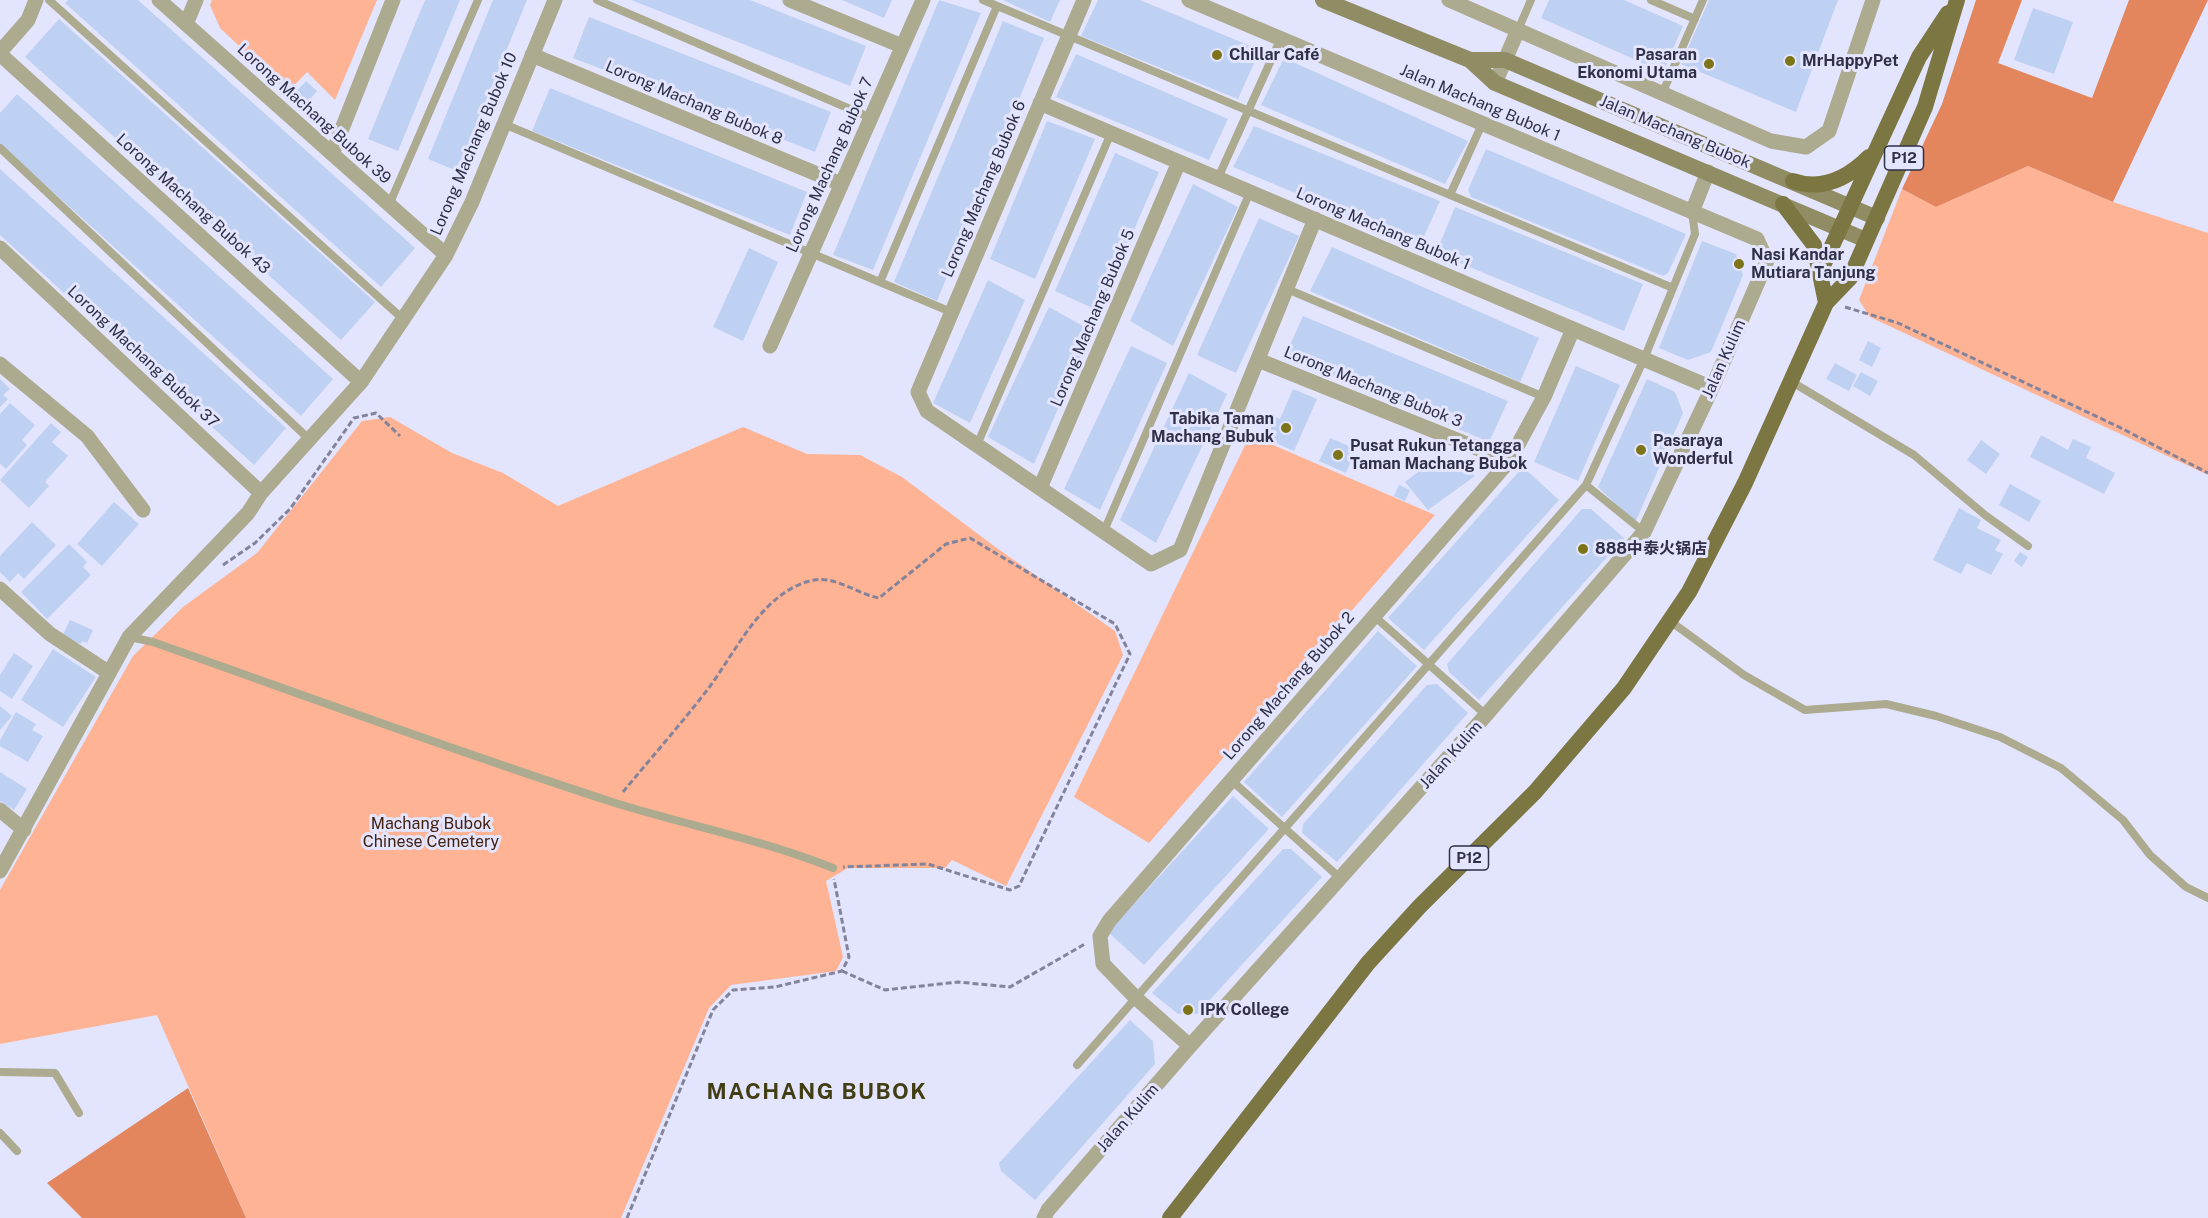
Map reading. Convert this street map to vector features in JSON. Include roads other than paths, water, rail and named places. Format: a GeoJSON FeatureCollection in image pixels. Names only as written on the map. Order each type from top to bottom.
{"type":"FeatureCollection","features":[{"type":"Feature","properties":{"kind":"main road","name":"Jalan Machang Bubok"},"geometry":{"type":"LineString","coordinates":[[1323,0],[1470,60],[1495,83],[1866,240]]}},
{"type":"Feature","properties":{"kind":"main road","name":"P12"},"geometry":{"type":"LineString","coordinates":[[1821,270],[1919,57],[1957,0]]}},
{"type":"Feature","properties":{"kind":"main road","name":"P12"},"geometry":{"type":"LineString","coordinates":[[1170,1218],[1327,1012],[1368,963],[1420,906],[1535,792],[1624,688],[1670,621],[1715,545],[1792,382],[1826,303],[1850,278],[1926,107],[1957,0]]}},
{"type":"Feature","properties":{"kind":"main road","name":"Jalan Machang Bubok"},"geometry":{"type":"LineString","coordinates":[[1470,60],[1505,60],[1877,218]]}},
{"type":"Feature","properties":{"kind":"main road"},"geometry":{"type":"LineString","coordinates":[[1793,181],[1809,187],[1827,184],[1860,166],[1875,150]]}},
{"type":"Feature","properties":{"kind":"main road"},"geometry":{"type":"LineString","coordinates":[[1783,204],[1814,246],[1821,270],[1826,303]]}},
{"type":"Feature","properties":{"kind":"street"},"geometry":{"type":"LineString","coordinates":[[0,53],[28,20],[36,0]]}},
{"type":"Feature","properties":{"kind":"street","name":"Lorong Machang Bubok 39"},"geometry":{"type":"LineString","coordinates":[[159,0],[446,255]]}},
{"type":"Feature","properties":{"kind":"street"},"geometry":{"type":"LineString","coordinates":[[186,24],[196,0]]}},
{"type":"Feature","properties":{"kind":"street"},"geometry":{"type":"LineString","coordinates":[[332,153],[393,0]]}},
{"type":"Feature","properties":{"kind":"street","name":"Lorong Machang Bubok 10"},"geometry":{"type":"LineString","coordinates":[[0,871],[129,637],[248,513],[261,493],[362,382],[446,255],[472,202],[555,0]]}},
{"type":"Feature","properties":{"kind":"street"},"geometry":{"type":"LineString","coordinates":[[790,0],[902,46]]}},
{"type":"Feature","properties":{"kind":"street","name":"Lorong Machang Bubok 7"},"geometry":{"type":"LineString","coordinates":[[770,346],[922,0]]}},
{"type":"Feature","properties":{"kind":"street","name":"Lorong Machang Bubok 6"},"geometry":{"type":"LineString","coordinates":[[977,445],[927,411],[918,392],[1084,0]]}},
{"type":"Feature","properties":{"kind":"street","name":"Jalan Machang Bubok 1"},"geometry":{"type":"LineString","coordinates":[[1189,0],[1757,239]]}},
{"type":"Feature","properties":{"kind":"street"},"geometry":{"type":"LineString","coordinates":[[1449,0],[1771,141],[1806,147],[1829,131],[1873,0]]}},
{"type":"Feature","properties":{"kind":"street"},"geometry":{"type":"LineString","coordinates":[[1495,83],[1518,30]]}},
{"type":"Feature","properties":{"kind":"street","name":"Lorong Machang Bubok 43"},"geometry":{"type":"LineString","coordinates":[[0,53],[362,382]]}},
{"type":"Feature","properties":{"kind":"street","name":"Lorong Machang Bubok 8"},"geometry":{"type":"LineString","coordinates":[[532,55],[841,184]]}},
{"type":"Feature","properties":{"kind":"street","name":"Lorong Machang Bubok 1"},"geometry":{"type":"LineString","coordinates":[[1040,103],[1712,388]]}},
{"type":"Feature","properties":{"kind":"street","name":"Lorong Machang Bubok 5"},"geometry":{"type":"LineString","coordinates":[[1040,488],[1179,162]]}},
{"type":"Feature","properties":{"kind":"street"},"geometry":{"type":"LineString","coordinates":[[1692,212],[1708,172]]}},
{"type":"Feature","properties":{"kind":"street"},"geometry":{"type":"LineString","coordinates":[[977,445],[1151,564],[1180,550],[1315,219]]}},
{"type":"Feature","properties":{"kind":"street","name":"Jalan Kulim"},"geometry":{"type":"LineString","coordinates":[[1044,1218],[1048,1210],[1190,1046],[1486,715],[1644,532],[1712,388],[1767,261],[1757,239]]}},
{"type":"Feature","properties":{"kind":"street","name":"Lorong Machang Bubok 37"},"geometry":{"type":"LineString","coordinates":[[0,248],[261,493]]}},
{"type":"Feature","properties":{"kind":"street","name":"Lorong Machang Bubok 2"},"geometry":{"type":"LineString","coordinates":[[1136,998],[1102,964],[1100,936],[1109,921],[1509,460],[1545,397],[1573,329]]}},
{"type":"Feature","properties":{"kind":"street","name":"Lorong Machang Bubok 3"},"geometry":{"type":"LineString","coordinates":[[1258,360],[1509,460]]}},
{"type":"Feature","properties":{"kind":"street"},"geometry":{"type":"LineString","coordinates":[[0,364],[87,436],[143,510]]}},
{"type":"Feature","properties":{"kind":"street"},"geometry":{"type":"LineString","coordinates":[[0,589],[50,633],[108,672]]}},
{"type":"Feature","properties":{"kind":"street"},"geometry":{"type":"LineString","coordinates":[[0,810],[24,830]]}},
{"type":"Feature","properties":{"kind":"street"},"geometry":{"type":"LineString","coordinates":[[1136,998],[1190,1046]]}},
{"type":"Feature","properties":{"kind":"lane"},"geometry":{"type":"LineString","coordinates":[[49,0],[404,320]]}},
{"type":"Feature","properties":{"kind":"lane"},"geometry":{"type":"LineString","coordinates":[[389,205],[478,0]]}},
{"type":"Feature","properties":{"kind":"lane"},"geometry":{"type":"LineString","coordinates":[[597,0],[871,118]]}},
{"type":"Feature","properties":{"kind":"lane"},"geometry":{"type":"LineString","coordinates":[[983,0],[1673,288]]}},
{"type":"Feature","properties":{"kind":"lane"},"geometry":{"type":"LineString","coordinates":[[1518,30],[1531,0]]}},
{"type":"Feature","properties":{"kind":"lane"},"geometry":{"type":"LineString","coordinates":[[1651,0],[1695,19]]}},
{"type":"Feature","properties":{"kind":"lane"},"geometry":{"type":"LineString","coordinates":[[1662,94],[1703,0]]}},
{"type":"Feature","properties":{"kind":"lane"},"geometry":{"type":"LineString","coordinates":[[880,282],[997,6]]}},
{"type":"Feature","properties":{"kind":"lane"},"geometry":{"type":"LineString","coordinates":[[1218,178],[1281,38]]}},
{"type":"Feature","properties":{"kind":"lane"},"geometry":{"type":"LineString","coordinates":[[504,124],[951,312]]}},
{"type":"Feature","properties":{"kind":"lane"},"geometry":{"type":"LineString","coordinates":[[1450,195],[1482,124]]}},
{"type":"Feature","properties":{"kind":"lane"},"geometry":{"type":"LineString","coordinates":[[977,445],[1111,133]]}},
{"type":"Feature","properties":{"kind":"lane"},"geometry":{"type":"LineString","coordinates":[[0,148],[309,440]]}},
{"type":"Feature","properties":{"kind":"lane"},"geometry":{"type":"LineString","coordinates":[[1104,531],[1251,192]]}},
{"type":"Feature","properties":{"kind":"lane"},"geometry":{"type":"LineString","coordinates":[[1077,1065],[1586,485],[1644,359],[1695,234],[1692,212]]}},
{"type":"Feature","properties":{"kind":"lane"},"geometry":{"type":"LineString","coordinates":[[1287,289],[1545,397]]}},
{"type":"Feature","properties":{"kind":"lane"},"geometry":{"type":"LineString","coordinates":[[1792,382],[1914,455],[1984,515],[2028,546]]}},
{"type":"Feature","properties":{"kind":"lane"},"geometry":{"type":"LineString","coordinates":[[1586,485],[1644,532]]}},
{"type":"Feature","properties":{"kind":"lane"},"geometry":{"type":"LineString","coordinates":[[1374,616],[1486,715]]}},
{"type":"Feature","properties":{"kind":"lane"},"geometry":{"type":"LineString","coordinates":[[1670,621],[1744,675],[1805,710],[1886,704],[1936,716],[2010,742],[2061,768],[2123,820],[2150,855],[2186,887],[2208,898]]}},
{"type":"Feature","properties":{"kind":"lane"},"geometry":{"type":"LineString","coordinates":[[129,637],[153,642],[511,769],[687,825],[783,848],[833,867]]}},
{"type":"Feature","properties":{"kind":"lane"},"geometry":{"type":"LineString","coordinates":[[1231,780],[1340,878]]}},
{"type":"Feature","properties":{"kind":"lane"},"geometry":{"type":"LineString","coordinates":[[0,1072],[55,1073],[79,1113]]}},
{"type":"Feature","properties":{"kind":"lane"},"geometry":{"type":"LineString","coordinates":[[0,1132],[17,1151]]}},
{"type":"Feature","properties":{"kind":"place","name":"Chillar Café"},"geometry":{"type":"Point","coordinates":[1217,55]}},
{"type":"Feature","properties":{"kind":"place","name":"MrHappyPet"},"geometry":{"type":"Point","coordinates":[1790,61]}},
{"type":"Feature","properties":{"kind":"place","name":"Pasaran Ekonomi Utama"},"geometry":{"type":"Point","coordinates":[1709,64]}},
{"type":"Feature","properties":{"kind":"place","name":"Nasi Kandar Mutiara Tanjung"},"geometry":{"type":"Point","coordinates":[1739,264]}},
{"type":"Feature","properties":{"kind":"place","name":"Tabika Taman Machang Bubuk"},"geometry":{"type":"Point","coordinates":[1286,428]}},
{"type":"Feature","properties":{"kind":"place","name":"Pasaraya Wonderful"},"geometry":{"type":"Point","coordinates":[1641,450]}},
{"type":"Feature","properties":{"kind":"place","name":"Pusat Rukun Tetangga Taman Machang Bubok"},"geometry":{"type":"Point","coordinates":[1338,455]}},
{"type":"Feature","properties":{"kind":"place","name":"888中泰火锅店"},"geometry":{"type":"Point","coordinates":[1583,549]}},
{"type":"Feature","properties":{"kind":"place","name":"IPK College"},"geometry":{"type":"Point","coordinates":[1188,1010]}},
{"type":"Feature","properties":{"kind":"district","name":"MACHANG BUBOK"},"geometry":{"type":"Point","coordinates":[817,1092]}},
{"type":"Feature","properties":{"kind":"park label","name":"Machang Bubok Chinese Cemetery"},"geometry":{"type":"Point","coordinates":[431,833]}}]}
